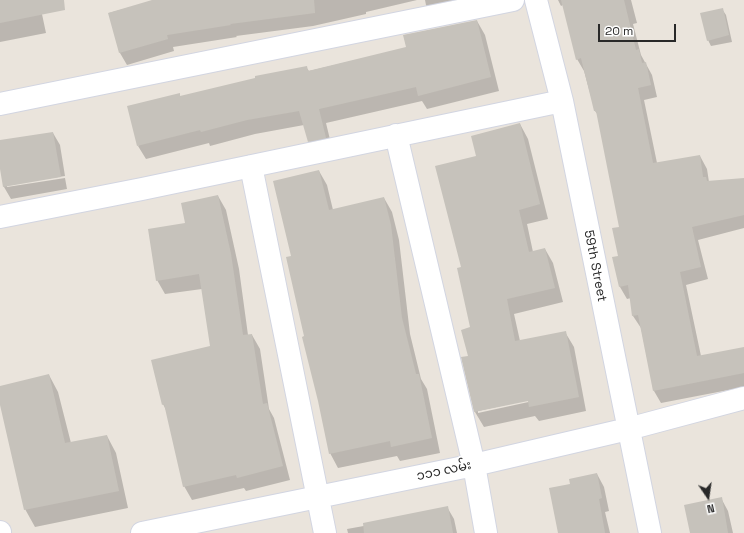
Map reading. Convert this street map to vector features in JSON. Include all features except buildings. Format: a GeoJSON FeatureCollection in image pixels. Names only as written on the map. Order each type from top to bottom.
{"type":"FeatureCollection","features":[{"type":"Feature","properties":{"kind":"street"},"geometry":{"type":"LineString","coordinates":[[0,104],[513,0]]}},
{"type":"Feature","properties":{"kind":"street","name":"59th Street"},"geometry":{"type":"LineString","coordinates":[[536,0],[562,101],[650,533]]}},
{"type":"Feature","properties":{"kind":"street"},"geometry":{"type":"LineString","coordinates":[[0,217],[142,189],[562,101]]}},
{"type":"Feature","properties":{"kind":"street"},"geometry":{"type":"LineString","coordinates":[[396,135],[474,465],[486,533]]}},
{"type":"Feature","properties":{"kind":"street"},"geometry":{"type":"LineString","coordinates":[[251,166],[325,533]]}},
{"type":"Feature","properties":{"kind":"street","name":"၁၁၁ လမ်း"},"geometry":{"type":"LineString","coordinates":[[142,533],[172,530],[318,497],[474,465],[628,429],[744,398]]}}]}
